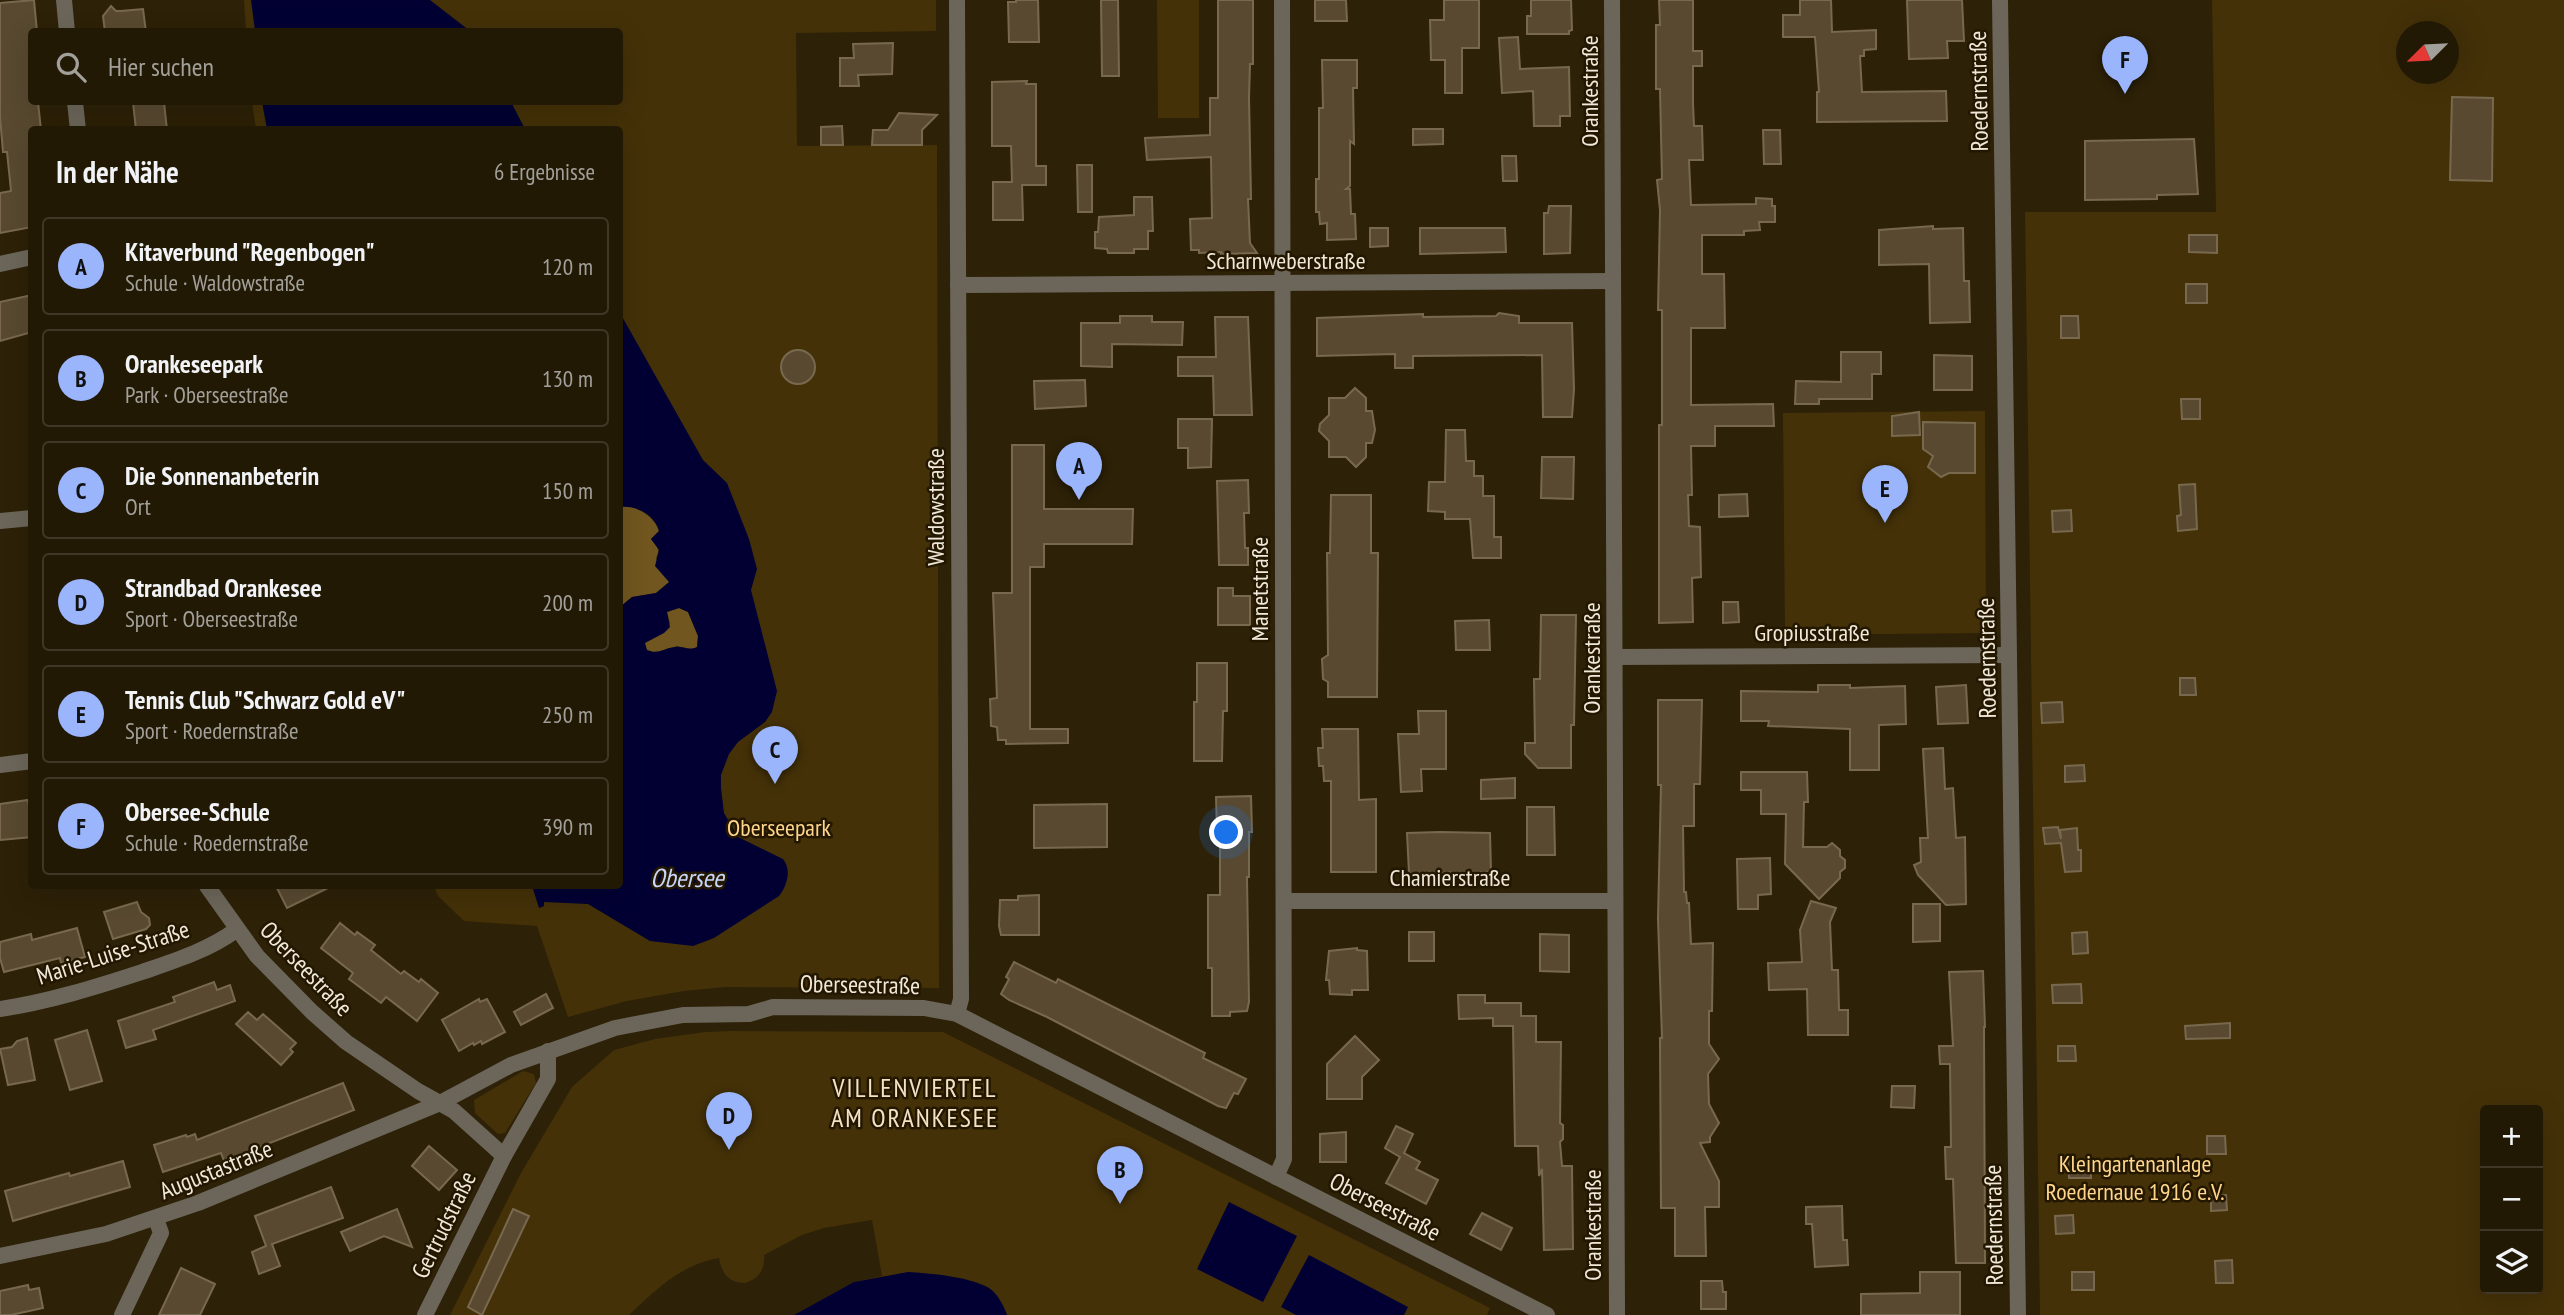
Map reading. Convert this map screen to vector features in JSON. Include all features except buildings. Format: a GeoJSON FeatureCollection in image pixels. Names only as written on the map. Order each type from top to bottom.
{"type":"FeatureCollection","features":[{"type":"Feature","properties":{"kind":"street"},"geometry":{"type":"LineString","coordinates":[[64,0],[67,28]]}},
{"type":"Feature","properties":{"kind":"street","name":"Waldowstraße"},"geometry":{"type":"LineString","coordinates":[[957,0],[961,999],[957,1014]]}},
{"type":"Feature","properties":{"kind":"street","name":"Manetstraße"},"geometry":{"type":"LineString","coordinates":[[1276,1177],[1284,1159],[1282,0]]}},
{"type":"Feature","properties":{"kind":"street","name":"Orankestraße"},"geometry":{"type":"LineString","coordinates":[[1612,0],[1616,1315]]}},
{"type":"Feature","properties":{"kind":"street","name":"Roedernstraße"},"geometry":{"type":"LineString","coordinates":[[2000,0],[2018,1315]]}},
{"type":"Feature","properties":{"kind":"street"},"geometry":{"type":"LineString","coordinates":[[75,105],[78,126]]}},
{"type":"Feature","properties":{"kind":"street"},"geometry":{"type":"LineString","coordinates":[[0,264],[28,258]]}},
{"type":"Feature","properties":{"kind":"street","name":"Scharnweberstraße"},"geometry":{"type":"LineString","coordinates":[[958,285],[1614,281]]}},
{"type":"Feature","properties":{"kind":"street"},"geometry":{"type":"LineString","coordinates":[[0,521],[28,518]]}},
{"type":"Feature","properties":{"kind":"street","name":"Gropiusstraße"},"geometry":{"type":"LineString","coordinates":[[1615,657],[2009,655]]}},
{"type":"Feature","properties":{"kind":"street"},"geometry":{"type":"LineString","coordinates":[[0,765],[28,762]]}},
{"type":"Feature","properties":{"kind":"street","name":"Oberseestraße"},"geometry":{"type":"LineString","coordinates":[[209,889],[236,930],[281,982],[346,1042],[440,1103],[511,1065],[548,1051],[615,1028],[683,1015],[749,1014],[773,1007],[924,1008],[957,1014],[1547,1315]]}},
{"type":"Feature","properties":{"kind":"street","name":"Chamierstraße"},"geometry":{"type":"LineString","coordinates":[[1285,901],[1615,901]]}},
{"type":"Feature","properties":{"kind":"street","name":"Marie-Luise-Straße"},"geometry":{"type":"LineString","coordinates":[[0,1009],[99,986],[162,965],[224,939],[236,930]]}},
{"type":"Feature","properties":{"kind":"street","name":"Gertrudstraße"},"geometry":{"type":"LineString","coordinates":[[425,1315],[504,1156],[548,1079],[548,1051]]}},
{"type":"Feature","properties":{"kind":"street"},"geometry":{"type":"LineString","coordinates":[[440,1103],[454,1111],[504,1156]]}},
{"type":"Feature","properties":{"kind":"street","name":"Augustastraße"},"geometry":{"type":"LineString","coordinates":[[0,1256],[106,1234],[156,1219],[440,1103]]}},
{"type":"Feature","properties":{"kind":"street"},"geometry":{"type":"LineString","coordinates":[[122,1315],[161,1233],[156,1219]]}},
{"type":"Feature","properties":{"kind":"green space","name":"Oberseepark"},"geometry":{"type":"Polygon","coordinates":[[[244,0],[936,0],[936,31],[796,33],[797,146],[937,145],[939,988],[725,987],[627,1001],[568,1017],[537,926],[464,921],[438,896],[435,889],[623,889],[623,126],[256,126],[252,105],[623,105],[623,28],[246,28],[244,0]]]}},
{"type":"Feature","properties":{"kind":"green space"},"geometry":{"type":"Polygon","coordinates":[[[1157,0],[1199,0],[1199,118],[1158,118],[1157,0]]]}},
{"type":"Feature","properties":{"kind":"green space","name":"Kleingartenanlage Roedernaue 1916 e.V."},"geometry":{"type":"Polygon","coordinates":[[[2212,0],[2564,0],[2564,1315],[2040,1315],[2025,212],[2216,212],[2212,0]]]}},
{"type":"Feature","properties":{"kind":"green space"},"geometry":{"type":"Polygon","coordinates":[[[1985,411],[1986,633],[1785,635],[1783,413],[1985,411]]]}},
{"type":"Feature","properties":{"kind":"green space"},"geometry":{"type":"Polygon","coordinates":[[[732,1031],[943,1032],[1490,1308],[1487,1315],[1007,1315],[970,1282],[962,1280],[794,1315],[854,1282],[882,1276],[872,1220],[824,1228],[802,1235],[764,1255],[760,1273],[745,1283],[730,1279],[719,1258],[692,1266],[670,1279],[629,1315],[450,1315],[521,1173],[572,1087],[614,1050],[655,1039],[732,1031]]]}},
{"type":"Feature","properties":{"kind":"green space"},"geometry":{"type":"Polygon","coordinates":[[[523,1071],[534,1074],[536,1083],[505,1133],[498,1134],[475,1113],[474,1100],[523,1071]]]}},
{"type":"Feature","properties":{"kind":"shaded area"},"geometry":{"type":"Polygon","coordinates":[[[623,507],[646,514],[657,526],[659,531],[651,539],[658,549],[656,558],[661,572],[670,582],[656,593],[632,597],[623,604],[623,507]]]}},
{"type":"Feature","properties":{"kind":"shaded area"},"geometry":{"type":"Polygon","coordinates":[[[679,608],[688,612],[698,636],[697,647],[694,650],[677,646],[656,653],[647,650],[644,644],[670,623],[667,612],[679,608]]]}},
{"type":"Feature","properties":{"kind":"water"},"geometry":{"type":"Polygon","coordinates":[[[251,0],[430,0],[466,28],[255,28],[251,0]]]}},
{"type":"Feature","properties":{"kind":"water"},"geometry":{"type":"Polygon","coordinates":[[[263,105],[513,105],[523,126],[266,126],[263,105]]]}},
{"type":"Feature","properties":{"kind":"water","name":"Obersee"},"geometry":{"type":"Polygon","coordinates":[[[623,318],[703,460],[727,483],[749,539],[757,569],[751,590],[777,691],[772,712],[765,722],[738,742],[729,754],[721,775],[721,788],[724,813],[738,837],[783,859],[788,873],[786,883],[779,896],[714,938],[693,946],[650,941],[588,904],[544,902],[544,906],[539,908],[533,889],[623,889],[623,604],[632,597],[656,593],[669,582],[655,566],[659,550],[651,539],[659,531],[657,525],[644,512],[623,507],[623,318]],[[679,608],[667,612],[670,627],[645,643],[647,650],[654,652],[675,647],[691,649],[697,647],[698,636],[688,612],[679,608]]]}},
{"type":"Feature","properties":{"kind":"water"},"geometry":{"type":"Polygon","coordinates":[[[1229,1202],[1297,1236],[1263,1302],[1197,1269],[1229,1202]]]}},
{"type":"Feature","properties":{"kind":"water"},"geometry":{"type":"Polygon","coordinates":[[[1309,1255],[1408,1307],[1404,1315],[1296,1315],[1281,1307],[1309,1255]]]}},
{"type":"Feature","properties":{"kind":"water"},"geometry":{"type":"Polygon","coordinates":[[[908,1272],[949,1276],[981,1284],[995,1293],[1007,1315],[794,1315],[854,1282],[908,1272]]]}},
{"type":"Feature","properties":{"kind":"place","name":"Obersee-Schule"},"geometry":{"type":"Point","coordinates":[2125,94]}},
{"type":"Feature","properties":{"kind":"place","name":"Kitaverbund \"Regenbogen\""},"geometry":{"type":"Point","coordinates":[1079,500]}},
{"type":"Feature","properties":{"kind":"place","name":"Tennis Club \"Schwarz Gold eV\""},"geometry":{"type":"Point","coordinates":[1885,523]}},
{"type":"Feature","properties":{"kind":"place","name":"Die Sonnenanbeterin"},"geometry":{"type":"Point","coordinates":[775,784]}},
{"type":"Feature","properties":{"kind":"place","name":"Strandbad Orankesee"},"geometry":{"type":"Point","coordinates":[729,1150]}},
{"type":"Feature","properties":{"kind":"place","name":"Orankeseepark"},"geometry":{"type":"Point","coordinates":[1120,1204]}},
{"type":"Feature","properties":{"kind":"district","name":"VILLENVIERTEL AM ORANKESEE"},"geometry":{"type":"Point","coordinates":[915,1103]}}]}
